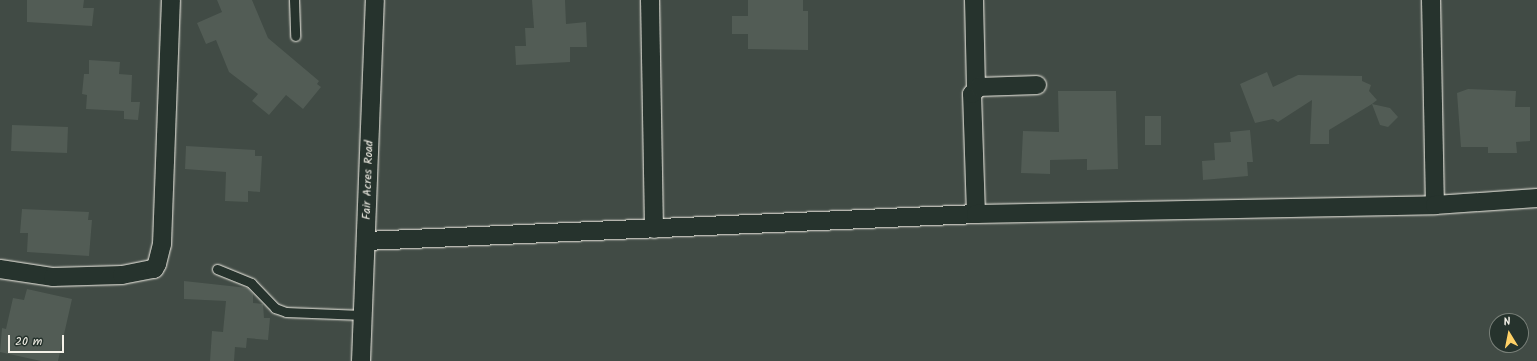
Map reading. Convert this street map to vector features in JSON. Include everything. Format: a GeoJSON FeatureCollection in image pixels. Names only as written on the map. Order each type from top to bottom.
{"type":"FeatureCollection","features":[{"type":"Feature","properties":{"kind":"street"},"geometry":{"type":"LineString","coordinates":[[0,269],[53,277],[122,275],[154,269],[157,264],[162,244],[171,0]]}},
{"type":"Feature","properties":{"kind":"street","name":"Fair Acres Road"},"geometry":{"type":"LineString","coordinates":[[361,361],[375,0]]}},
{"type":"Feature","properties":{"kind":"street"},"geometry":{"type":"LineString","coordinates":[[650,0],[654,229]]}},
{"type":"Feature","properties":{"kind":"street"},"geometry":{"type":"LineString","coordinates":[[974,0],[976,89],[972,94],[976,214]]}},
{"type":"Feature","properties":{"kind":"street"},"geometry":{"type":"LineString","coordinates":[[1431,0],[1435,205]]}},
{"type":"Feature","properties":{"kind":"street"},"geometry":{"type":"LineString","coordinates":[[976,89],[1037,85]]}},
{"type":"Feature","properties":{"kind":"street"},"geometry":{"type":"LineString","coordinates":[[366,241],[976,214],[1435,205],[1537,198]]}},
{"type":"Feature","properties":{"kind":"lane"},"geometry":{"type":"LineString","coordinates":[[294,0],[295,36]]}},
{"type":"Feature","properties":{"kind":"lane"},"geometry":{"type":"LineString","coordinates":[[217,269],[251,283],[276,308],[286,312],[363,315]]}},
{"type":"Feature","properties":{"kind":"shaded area"},"geometry":{"type":"Polygon","coordinates":[[[0,0],[1537,0],[1537,361],[0,361],[0,0]]]}},
{"type":"Feature","properties":{"kind":"building"},"geometry":{"type":"Polygon","coordinates":[[[27,0],[84,0],[83,8],[94,8],[92,26],[27,22],[27,0]]]}},
{"type":"Feature","properties":{"kind":"building"},"geometry":{"type":"Polygon","coordinates":[[[217,0],[252,0],[268,38],[319,81],[317,84],[321,87],[303,109],[286,95],[269,115],[252,101],[258,94],[229,72],[216,40],[206,44],[197,23],[222,12],[217,0]]]}},
{"type":"Feature","properties":{"kind":"building"},"geometry":{"type":"Polygon","coordinates":[[[532,0],[565,0],[566,24],[586,22],[587,47],[570,47],[570,62],[516,65],[515,46],[526,46],[525,28],[534,28],[532,0]]]}},
{"type":"Feature","properties":{"kind":"building"},"geometry":{"type":"Polygon","coordinates":[[[748,0],[803,0],[803,11],[808,11],[808,50],[748,49],[748,34],[732,34],[732,16],[748,16],[748,0]]]}},
{"type":"Feature","properties":{"kind":"building"},"geometry":{"type":"Polygon","coordinates":[[[89,60],[120,62],[119,74],[132,75],[131,102],[140,102],[138,120],[124,119],[124,111],[86,109],[87,95],[82,94],[84,74],[89,74],[89,60]]]}},
{"type":"Feature","properties":{"kind":"building"},"geometry":{"type":"Polygon","coordinates":[[[1267,72],[1273,87],[1298,75],[1362,76],[1362,81],[1371,85],[1369,91],[1377,100],[1329,130],[1329,144],[1310,144],[1312,100],[1278,122],[1273,119],[1255,123],[1240,84],[1267,72]]]}},
{"type":"Feature","properties":{"kind":"building"},"geometry":{"type":"Polygon","coordinates":[[[1468,89],[1516,91],[1515,107],[1530,107],[1530,141],[1516,142],[1517,153],[1488,153],[1488,147],[1461,147],[1457,93],[1468,89]]]}},
{"type":"Feature","properties":{"kind":"building"},"geometry":{"type":"Polygon","coordinates":[[[1058,91],[1116,91],[1118,169],[1087,170],[1087,159],[1050,160],[1050,174],[1021,173],[1023,131],[1059,132],[1058,91]]]}},
{"type":"Feature","properties":{"kind":"building"},"geometry":{"type":"Polygon","coordinates":[[[1372,104],[1390,108],[1398,117],[1388,127],[1380,125],[1372,104]]]}},
{"type":"Feature","properties":{"kind":"building"},"geometry":{"type":"Polygon","coordinates":[[[1145,116],[1161,116],[1161,145],[1145,145],[1145,116]]]}},
{"type":"Feature","properties":{"kind":"building"},"geometry":{"type":"Polygon","coordinates":[[[12,125],[68,127],[67,153],[11,151],[12,125]]]}},
{"type":"Feature","properties":{"kind":"building"},"geometry":{"type":"Polygon","coordinates":[[[1250,130],[1253,162],[1247,162],[1248,176],[1203,180],[1202,161],[1215,160],[1214,143],[1231,142],[1230,132],[1250,130]]]}},
{"type":"Feature","properties":{"kind":"building"},"geometry":{"type":"Polygon","coordinates":[[[186,146],[255,150],[255,156],[262,156],[260,192],[248,191],[248,202],[225,201],[226,172],[185,169],[186,146]]]}},
{"type":"Feature","properties":{"kind":"building"},"geometry":{"type":"Polygon","coordinates":[[[22,209],[89,212],[88,220],[92,220],[89,256],[27,252],[28,233],[20,233],[22,209]]]}},
{"type":"Feature","properties":{"kind":"building"},"geometry":{"type":"Polygon","coordinates":[[[184,281],[248,288],[253,294],[253,303],[263,304],[264,318],[270,318],[268,340],[247,338],[246,348],[235,347],[234,361],[210,361],[212,331],[223,332],[226,301],[184,299],[184,281]]]}},
{"type":"Feature","properties":{"kind":"building"},"geometry":{"type":"Polygon","coordinates":[[[27,289],[72,299],[58,361],[41,361],[0,352],[2,328],[6,329],[13,298],[24,300],[27,289]]]}}]}
